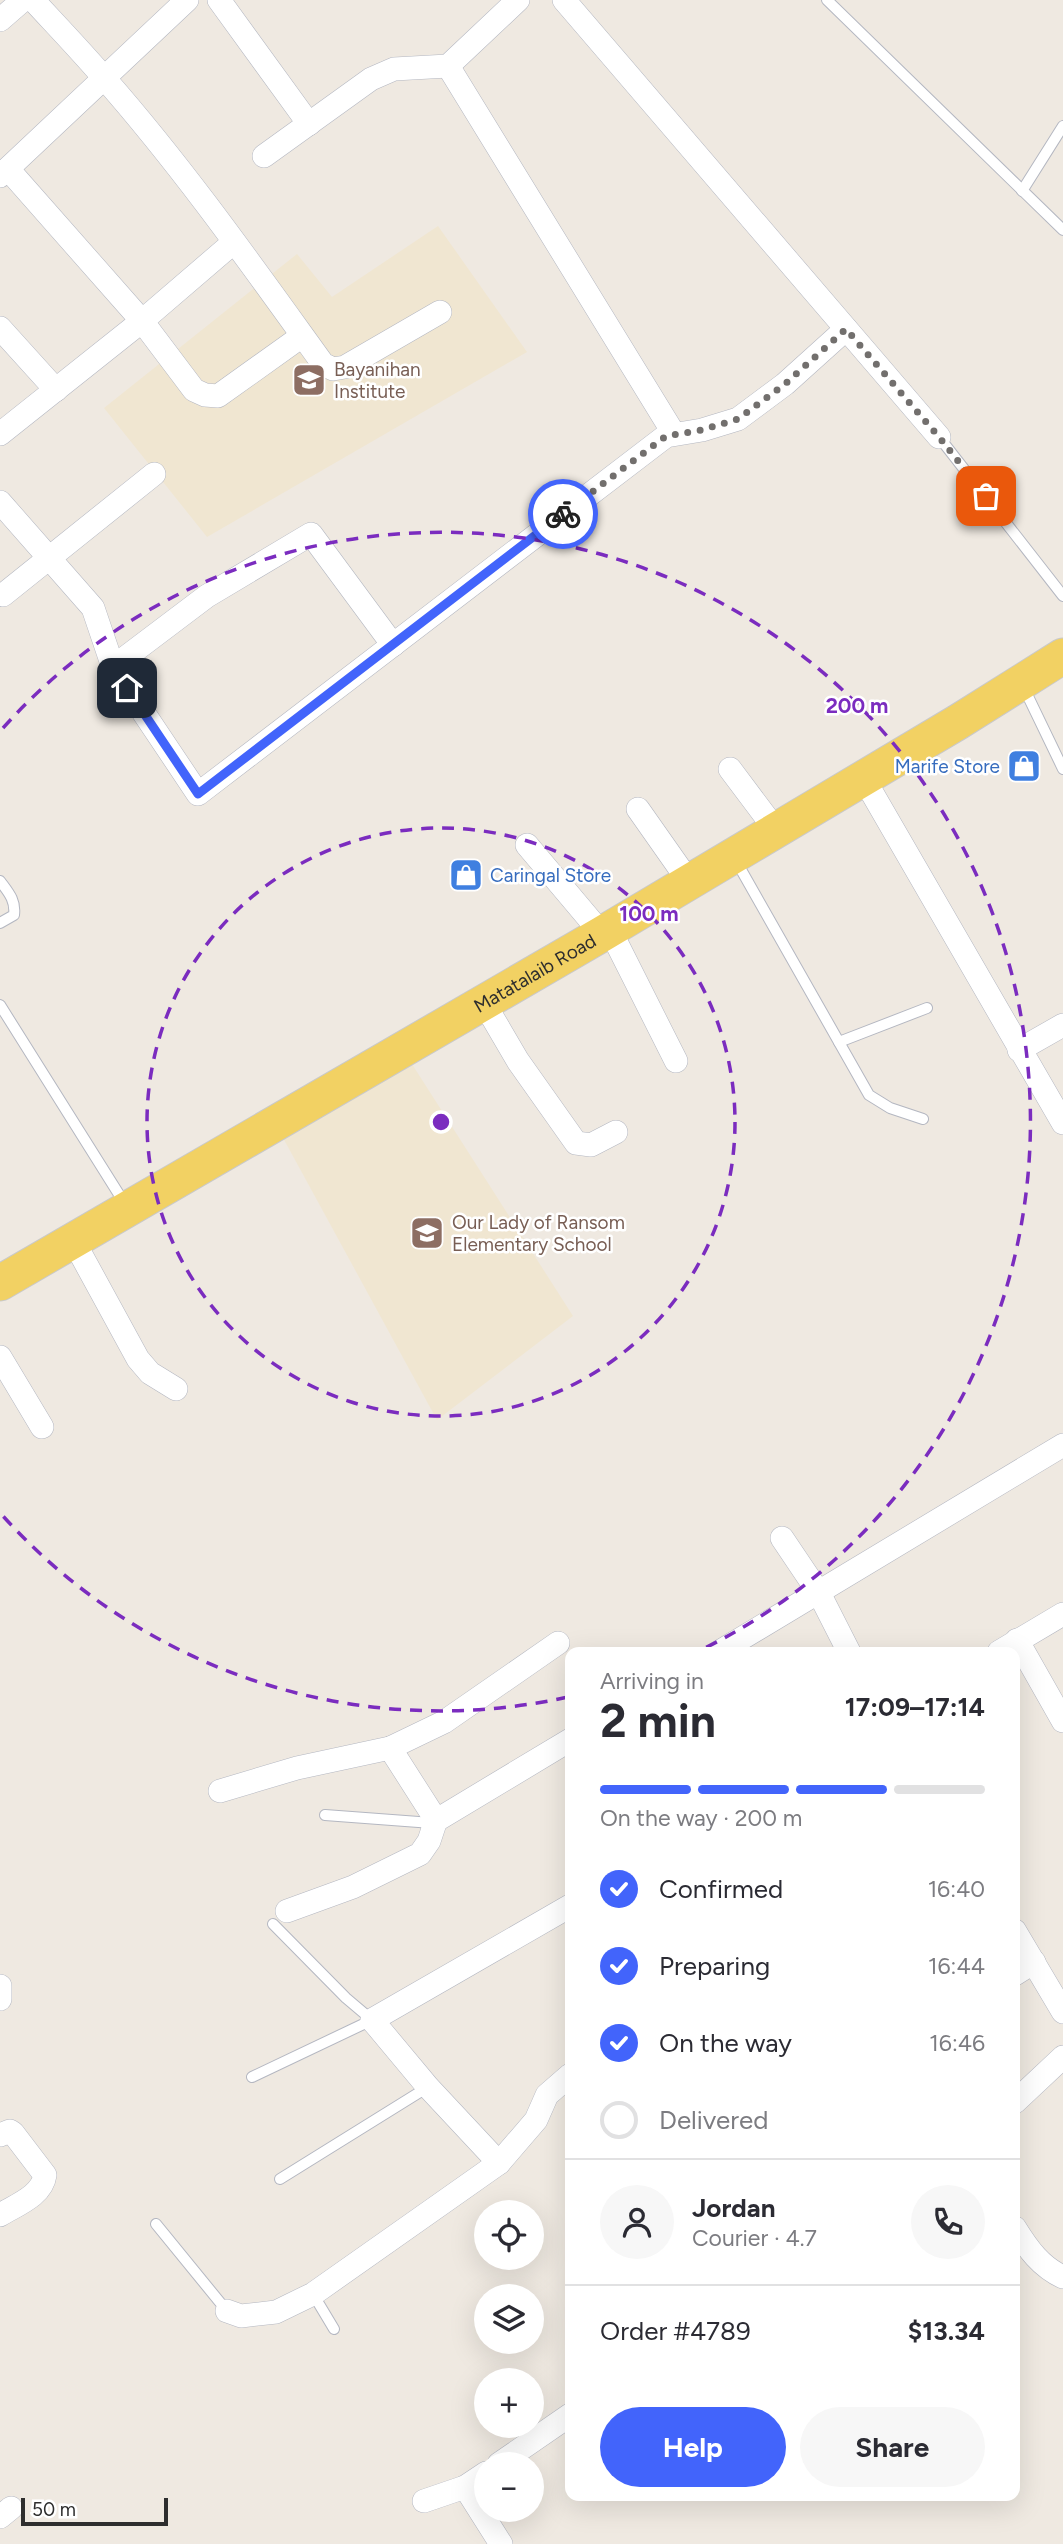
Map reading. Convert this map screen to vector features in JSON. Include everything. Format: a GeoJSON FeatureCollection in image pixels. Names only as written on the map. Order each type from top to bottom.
{"type":"FeatureCollection","features":[{"type":"Feature","properties":{"kind":"main road","name":"Matatalaib Road"},"geometry":{"type":"LineString","coordinates":[[0,1283],[690,883],[1063,656]]}},
{"type":"Feature","properties":{"kind":"street"},"geometry":{"type":"LineString","coordinates":[[0,20],[23,0]]}},
{"type":"Feature","properties":{"kind":"street"},"geometry":{"type":"LineString","coordinates":[[33,0],[106,79],[234,242],[323,364],[333,369],[345,367],[440,312]]}},
{"type":"Feature","properties":{"kind":"street"},"geometry":{"type":"LineString","coordinates":[[187,0],[4,172],[142,321],[194,390],[205,395],[218,396],[302,336]]}},
{"type":"Feature","properties":{"kind":"street"},"geometry":{"type":"LineString","coordinates":[[219,0],[309,124]]}},
{"type":"Feature","properties":{"kind":"street"},"geometry":{"type":"LineString","coordinates":[[264,156],[371,79],[394,69],[448,66],[518,0]]}},
{"type":"Feature","properties":{"kind":"street"},"geometry":{"type":"LineString","coordinates":[[564,0],[939,437]]}},
{"type":"Feature","properties":{"kind":"street"},"geometry":{"type":"LineString","coordinates":[[448,66],[674,434]]}},
{"type":"Feature","properties":{"kind":"street"},"geometry":{"type":"LineString","coordinates":[[0,434],[142,321],[234,242]]}},
{"type":"Feature","properties":{"kind":"street"},"geometry":{"type":"LineString","coordinates":[[0,328],[56,390]]}},
{"type":"Feature","properties":{"kind":"street"},"geometry":{"type":"LineString","coordinates":[[0,502],[93,608],[113,667],[198,794],[666,436],[702,430],[738,419],[785,384],[846,329]]}},
{"type":"Feature","properties":{"kind":"street"},"geometry":{"type":"LineString","coordinates":[[3,595],[154,474]]}},
{"type":"Feature","properties":{"kind":"street"},"geometry":{"type":"LineString","coordinates":[[113,667],[207,596],[311,534],[393,645]]}},
{"type":"Feature","properties":{"kind":"street"},"geometry":{"type":"LineString","coordinates":[[730,769],[775,829]]}},
{"type":"Feature","properties":{"kind":"street"},"geometry":{"type":"LineString","coordinates":[[864,779],[1063,1123]]}},
{"type":"Feature","properties":{"kind":"street"},"geometry":{"type":"LineString","coordinates":[[638,809],[690,883]]}},
{"type":"Feature","properties":{"kind":"street"},"geometry":{"type":"LineString","coordinates":[[527,845],[606,932],[676,1061]]}},
{"type":"Feature","properties":{"kind":"street"},"geometry":{"type":"LineString","coordinates":[[484,1003],[518,1061],[576,1143],[591,1145],[616,1132]]}},
{"type":"Feature","properties":{"kind":"street"},"geometry":{"type":"LineString","coordinates":[[1019,1050],[1063,1025]]}},
{"type":"Feature","properties":{"kind":"street"},"geometry":{"type":"LineString","coordinates":[[73,1240],[138,1359],[150,1373],[176,1389]]}},
{"type":"Feature","properties":{"kind":"street"},"geometry":{"type":"LineString","coordinates":[[0,1357],[42,1427]]}},
{"type":"Feature","properties":{"kind":"street"},"geometry":{"type":"LineString","coordinates":[[727,1647],[1063,1445]]}},
{"type":"Feature","properties":{"kind":"street"},"geometry":{"type":"LineString","coordinates":[[782,1538],[819,1593],[846,1647]]}},
{"type":"Feature","properties":{"kind":"street"},"geometry":{"type":"LineString","coordinates":[[1008,1646],[1063,1614]]}},
{"type":"Feature","properties":{"kind":"street"},"geometry":{"type":"LineString","coordinates":[[220,1791],[297,1768],[390,1748],[444,1722],[558,1643]]}},
{"type":"Feature","properties":{"kind":"street"},"geometry":{"type":"LineString","coordinates":[[1020,1662],[1063,1721]]}},
{"type":"Feature","properties":{"kind":"street"},"geometry":{"type":"LineString","coordinates":[[434,1821],[565,1743]]}},
{"type":"Feature","properties":{"kind":"street"},"geometry":{"type":"LineString","coordinates":[[280,1917],[353,1887],[421,1854],[429,1841],[434,1821],[390,1748]]}},
{"type":"Feature","properties":{"kind":"street"},"geometry":{"type":"LineString","coordinates":[[499,2163],[428,2087],[372,2020],[565,1909]]}},
{"type":"Feature","properties":{"kind":"street"},"geometry":{"type":"LineString","coordinates":[[1024,1968],[1063,2011]]}},
{"type":"Feature","properties":{"kind":"street"},"geometry":{"type":"LineString","coordinates":[[0,1986],[0,1999]]}},
{"type":"Feature","properties":{"kind":"street"},"geometry":{"type":"LineString","coordinates":[[1020,2097],[1063,2057]]}},
{"type":"Feature","properties":{"kind":"street"},"geometry":{"type":"LineString","coordinates":[[227,2311],[240,2316],[276,2312],[313,2294],[499,2163],[536,2120],[547,2095],[565,2079]]}},
{"type":"Feature","properties":{"kind":"street"},"geometry":{"type":"LineString","coordinates":[[0,2136],[10,2131],[13,2133],[45,2175],[42,2186],[32,2196],[0,2215]]}},
{"type":"Feature","properties":{"kind":"street"},"geometry":{"type":"LineString","coordinates":[[1020,2236],[1049,2271],[1063,2277]]}},
{"type":"Feature","properties":{"kind":"street"},"geometry":{"type":"LineString","coordinates":[[516,2452],[565,2418]]}},
{"type":"Feature","properties":{"kind":"street"},"geometry":{"type":"LineString","coordinates":[[424,2501],[465,2487],[474,2481]]}},
{"type":"Feature","properties":{"kind":"street"},"geometry":{"type":"LineString","coordinates":[[465,2487],[501,2544]]}},
{"type":"Feature","properties":{"kind":"lane"},"geometry":{"type":"LineString","coordinates":[[827,0],[1063,230]]}},
{"type":"Feature","properties":{"kind":"lane"},"geometry":{"type":"LineString","coordinates":[[1022,191],[1063,126]]}},
{"type":"Feature","properties":{"kind":"lane"},"geometry":{"type":"LineString","coordinates":[[939,437],[1063,596]]}},
{"type":"Feature","properties":{"kind":"lane"},"geometry":{"type":"LineString","coordinates":[[1021,683],[1063,769]]}},
{"type":"Feature","properties":{"kind":"lane"},"geometry":{"type":"LineString","coordinates":[[734,856],[869,1095],[890,1108],[923,1119]]}},
{"type":"Feature","properties":{"kind":"lane"},"geometry":{"type":"LineString","coordinates":[[0,881],[15,906],[14,915],[0,923]]}},
{"type":"Feature","properties":{"kind":"lane"},"geometry":{"type":"LineString","coordinates":[[0,1005],[128,1209]]}},
{"type":"Feature","properties":{"kind":"lane"},"geometry":{"type":"LineString","coordinates":[[839,1042],[927,1008]]}},
{"type":"Feature","properties":{"kind":"lane"},"geometry":{"type":"LineString","coordinates":[[325,1815],[434,1821]]}},
{"type":"Feature","properties":{"kind":"lane"},"geometry":{"type":"LineString","coordinates":[[252,2077],[372,2020],[346,1998],[280,1917]]}},
{"type":"Feature","properties":{"kind":"lane"},"geometry":{"type":"LineString","coordinates":[[280,2179],[428,2087]]}},
{"type":"Feature","properties":{"kind":"lane"},"geometry":{"type":"LineString","coordinates":[[156,2224],[227,2311]]}},
{"type":"Feature","properties":{"kind":"lane"},"geometry":{"type":"LineString","coordinates":[[313,2294],[334,2329]]}},
{"type":"Feature","properties":{"kind":"shaded area","name":"Bayanihan Institute"},"geometry":{"type":"Polygon","coordinates":[[[438,226],[527,352],[207,537],[104,408],[297,254],[332,297],[438,226]]]}},
{"type":"Feature","properties":{"kind":"shaded area","name":"Our Lady of Ransom Elementary School"},"geometry":{"type":"Polygon","coordinates":[[[410,1061],[573,1316],[437,1420],[282,1136],[410,1061]]]}},
{"type":"Feature","properties":{"kind":"way so far"},"geometry":{"type":"LineString","coordinates":[[563,514],[666,436],[702,430],[738,419],[785,384],[846,329],[986,496]]}},
{"type":"Feature","properties":{"kind":"place","name":"Bayanihan Institute"},"geometry":{"type":"Point","coordinates":[309,380]}},
{"type":"Feature","properties":{"kind":"place","name":"Marife Store"},"geometry":{"type":"Point","coordinates":[1024,766]}},
{"type":"Feature","properties":{"kind":"place","name":"Caringal Store"},"geometry":{"type":"Point","coordinates":[466,875]}},
{"type":"Feature","properties":{"kind":"place","name":"Our Lady of Ransom Elementary School"},"geometry":{"type":"Point","coordinates":[427,1233]}},
{"type":"Feature","properties":{"kind":"route"},"geometry":{"type":"LineString","coordinates":[[127,688],[198,794],[563,514]]}}]}
